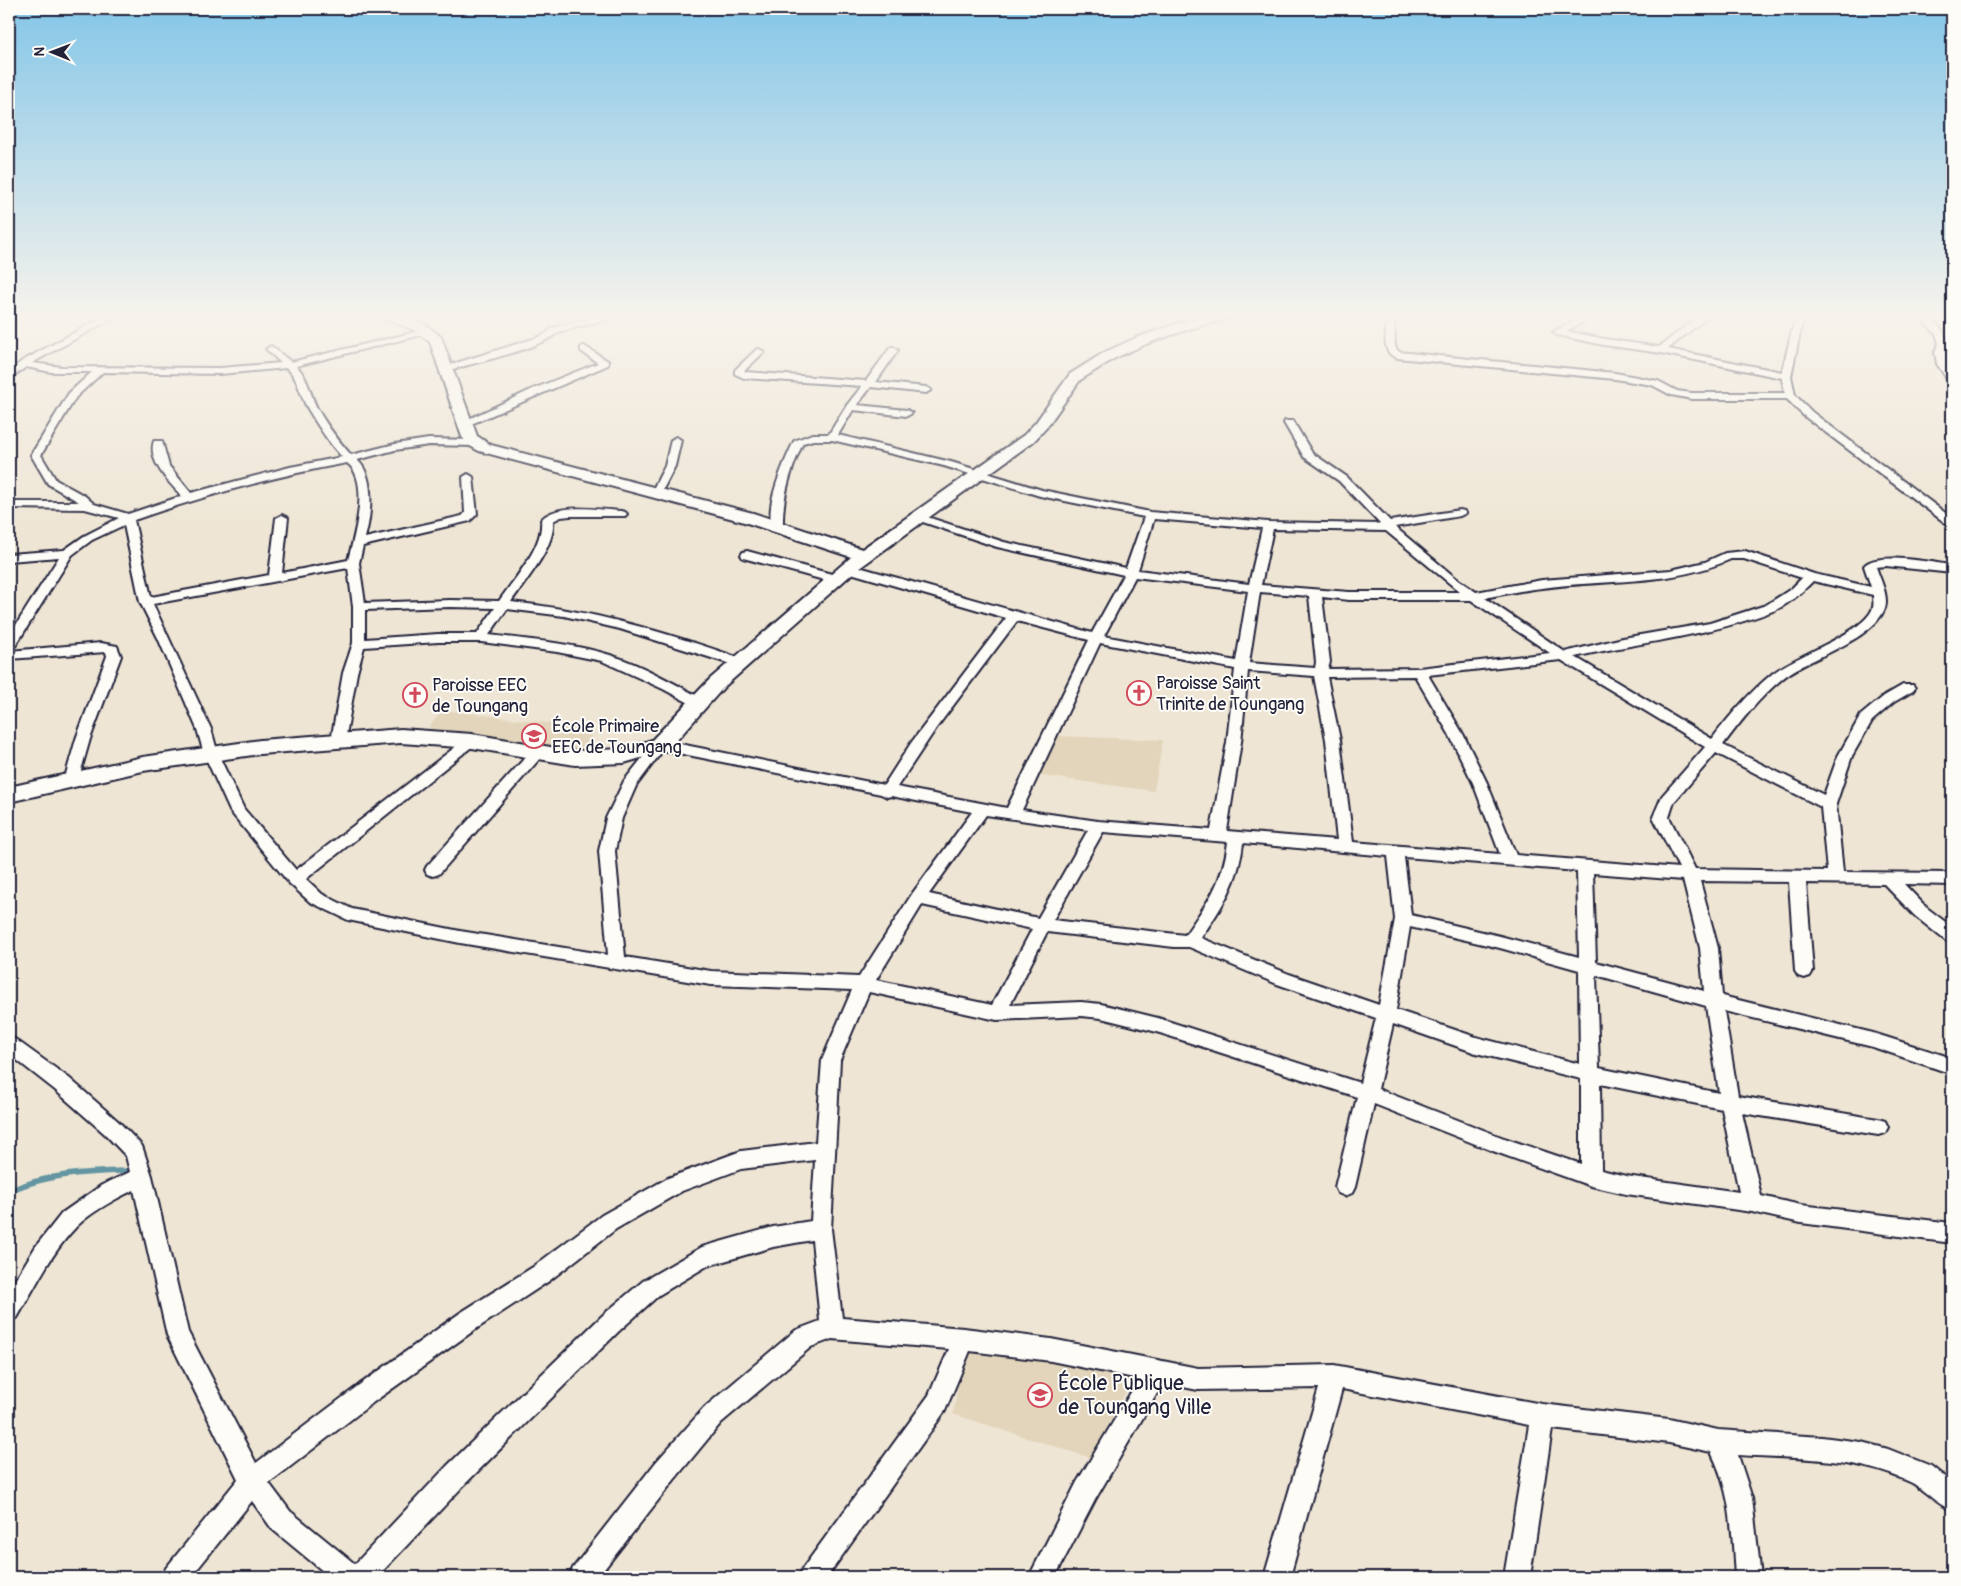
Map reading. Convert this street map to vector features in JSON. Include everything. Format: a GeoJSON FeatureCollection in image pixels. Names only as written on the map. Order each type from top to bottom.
{"type":"FeatureCollection","features":[{"type":"Feature","properties":{"kind":"street"},"geometry":{"type":"LineString","coordinates":[[80,388],[72,395],[36,455],[52,482],[81,498],[92,508]]}},
{"type":"Feature","properties":{"kind":"street"},"geometry":{"type":"LineString","coordinates":[[304,388],[312,408],[349,459],[356,464],[362,476],[365,503],[359,543],[353,563],[359,607],[359,643],[350,673],[338,741]]}},
{"type":"Feature","properties":{"kind":"street"},"geometry":{"type":"LineString","coordinates":[[452,388],[470,437],[475,443]]}},
{"type":"Feature","properties":{"kind":"street"},"geometry":{"type":"LineString","coordinates":[[465,423],[543,388]]}},
{"type":"Feature","properties":{"kind":"street"},"geometry":{"type":"LineString","coordinates":[[832,437],[864,388]]}},
{"type":"Feature","properties":{"kind":"street"},"geometry":{"type":"LineString","coordinates":[[910,388],[926,390]]}},
{"type":"Feature","properties":{"kind":"street"},"geometry":{"type":"LineString","coordinates":[[617,962],[606,851],[614,818],[630,784],[660,745],[698,702],[842,574],[1029,438],[1041,425],[1067,388]]}},
{"type":"Feature","properties":{"kind":"street"},"geometry":{"type":"LineString","coordinates":[[1665,388],[1674,393],[1692,396],[1790,396]]}},
{"type":"Feature","properties":{"kind":"street"},"geometry":{"type":"LineString","coordinates":[[1788,388],[1790,396],[1808,414],[1952,523]]}},
{"type":"Feature","properties":{"kind":"street"},"geometry":{"type":"LineString","coordinates":[[850,407],[907,413]]}},
{"type":"Feature","properties":{"kind":"street"},"geometry":{"type":"LineString","coordinates":[[1289,423],[1308,455],[1344,479],[1388,526],[1428,562],[1473,596],[1521,626],[1563,656],[1714,746],[1828,804]]}},
{"type":"Feature","properties":{"kind":"street"},"geometry":{"type":"LineString","coordinates":[[778,526],[777,510],[779,495],[793,452],[799,441],[812,437],[832,437],[930,460],[1040,493],[1150,515],[1268,525],[1388,526],[1460,513]]}},
{"type":"Feature","properties":{"kind":"street"},"geometry":{"type":"LineString","coordinates":[[656,493],[670,466],[676,440]]}},
{"type":"Feature","properties":{"kind":"street"},"geometry":{"type":"LineString","coordinates":[[9,645],[36,605],[67,553],[88,538],[128,518],[189,497],[290,470],[349,459],[395,446],[429,442],[475,443],[521,458],[778,526],[865,556]]}},
{"type":"Feature","properties":{"kind":"street"},"geometry":{"type":"LineString","coordinates":[[158,443],[160,461],[168,476],[189,497]]}},
{"type":"Feature","properties":{"kind":"street"},"geometry":{"type":"LineString","coordinates":[[359,543],[466,520],[471,514],[468,477]]}},
{"type":"Feature","properties":{"kind":"street"},"geometry":{"type":"LineString","coordinates":[[9,505],[92,508],[110,510],[128,518]]}},
{"type":"Feature","properties":{"kind":"street"},"geometry":{"type":"LineString","coordinates":[[481,638],[544,543],[549,516],[559,513],[621,514]]}},
{"type":"Feature","properties":{"kind":"street"},"geometry":{"type":"LineString","coordinates":[[1012,814],[1096,638],[1130,574],[1150,515]]}},
{"type":"Feature","properties":{"kind":"street"},"geometry":{"type":"LineString","coordinates":[[918,517],[1001,545],[1130,574],[1315,594],[1402,597],[1473,596],[1542,584],[1671,574],[1709,565],[1736,555],[1745,556],[1810,577],[1879,593]]}},
{"type":"Feature","properties":{"kind":"street"},"geometry":{"type":"LineString","coordinates":[[128,518],[146,602],[204,728],[211,754],[238,811],[295,879],[316,898],[348,914],[460,937],[711,978],[864,984],[997,1013],[1081,1009],[1102,1011],[1158,1025],[1368,1093],[1500,1145],[1591,1177],[1626,1185],[1752,1203],[1801,1214],[1952,1233]]}},
{"type":"Feature","properties":{"kind":"street"},"geometry":{"type":"LineString","coordinates":[[275,578],[282,518]]}},
{"type":"Feature","properties":{"kind":"street"},"geometry":{"type":"LineString","coordinates":[[1218,836],[1234,742],[1242,666],[1254,588],[1268,525]]}},
{"type":"Feature","properties":{"kind":"street"},"geometry":{"type":"LineString","coordinates":[[9,557],[67,553]]}},
{"type":"Feature","properties":{"kind":"street"},"geometry":{"type":"LineString","coordinates":[[747,555],[842,574],[1096,638],[1242,666],[1320,673],[1419,672],[1563,656],[1623,642],[1712,626],[1770,608],[1795,592],[1810,577]]}},
{"type":"Feature","properties":{"kind":"street"},"geometry":{"type":"LineString","coordinates":[[146,602],[353,563]]}},
{"type":"Feature","properties":{"kind":"street"},"geometry":{"type":"LineString","coordinates":[[1752,1203],[1730,1104],[1714,1001],[1709,948],[1690,875],[1661,817],[1667,800],[1714,746],[1742,710],[1778,675],[1848,637],[1871,620],[1879,607],[1879,593],[1870,566],[1876,563],[1952,569]]}},
{"type":"Feature","properties":{"kind":"street"},"geometry":{"type":"LineString","coordinates":[[1315,594],[1323,662],[1320,673],[1333,740],[1346,848]]}},
{"type":"Feature","properties":{"kind":"street"},"geometry":{"type":"LineString","coordinates":[[359,607],[437,604],[504,605],[586,618],[641,630],[680,641],[740,663]]}},
{"type":"Feature","properties":{"kind":"street"},"geometry":{"type":"LineString","coordinates":[[887,792],[904,762],[990,651],[1014,616]]}},
{"type":"Feature","properties":{"kind":"street"},"geometry":{"type":"LineString","coordinates":[[359,643],[438,638],[481,638],[557,648],[606,658],[698,702]]}},
{"type":"Feature","properties":{"kind":"street"},"geometry":{"type":"LineString","coordinates":[[9,656],[101,647],[112,649],[114,656],[83,739],[71,781]]}},
{"type":"Feature","properties":{"kind":"street"},"geometry":{"type":"LineString","coordinates":[[1419,672],[1456,734],[1480,783],[1510,859]]}},
{"type":"Feature","properties":{"kind":"street"},"geometry":{"type":"LineString","coordinates":[[1836,878],[1828,804],[1845,756],[1866,718],[1889,699],[1908,688]]}},
{"type":"Feature","properties":{"kind":"street"},"geometry":{"type":"LineString","coordinates":[[9,795],[143,764],[211,754],[401,736],[472,741],[575,758],[624,756],[660,745],[887,792],[1012,814],[1098,826],[1690,875],[1952,879]]}},
{"type":"Feature","properties":{"kind":"street"},"geometry":{"type":"LineString","coordinates":[[295,879],[330,854],[436,767],[472,741]]}},
{"type":"Feature","properties":{"kind":"street"},"geometry":{"type":"LineString","coordinates":[[433,870],[537,753]]}},
{"type":"Feature","properties":{"kind":"street"},"geometry":{"type":"LineString","coordinates":[[832,1328],[821,1229],[830,1060],[864,984],[918,898],[982,809]]}},
{"type":"Feature","properties":{"kind":"street"},"geometry":{"type":"LineString","coordinates":[[997,1013],[1042,924],[1098,826]]}},
{"type":"Feature","properties":{"kind":"street"},"geometry":{"type":"LineString","coordinates":[[1190,940],[1220,896],[1233,864],[1236,838]]}},
{"type":"Feature","properties":{"kind":"street"},"geometry":{"type":"LineString","coordinates":[[1345,1187],[1386,1015],[1403,919],[1396,852]]}},
{"type":"Feature","properties":{"kind":"street"},"geometry":{"type":"LineString","coordinates":[[1585,865],[1591,1177]]}},
{"type":"Feature","properties":{"kind":"street"},"geometry":{"type":"LineString","coordinates":[[1798,878],[1804,971]]}},
{"type":"Feature","properties":{"kind":"street"},"geometry":{"type":"LineString","coordinates":[[1888,878],[1921,912],[1952,936]]}},
{"type":"Feature","properties":{"kind":"street"},"geometry":{"type":"LineString","coordinates":[[918,898],[1042,924],[1174,941],[1190,940],[1283,979],[1476,1045],[1590,1074],[1730,1104],[1878,1127]]}},
{"type":"Feature","properties":{"kind":"street"},"geometry":{"type":"LineString","coordinates":[[1403,919],[1500,942],[1714,1001],[1872,1040],[1952,1066]]}},
{"type":"Feature","properties":{"kind":"street"},"geometry":{"type":"LineString","coordinates":[[9,1044],[62,1084],[112,1128],[135,1152],[178,1335],[252,1480],[281,1520],[350,1577]]}},
{"type":"Feature","properties":{"kind":"street"},"geometry":{"type":"LineString","coordinates":[[175,1577],[252,1480],[468,1320],[541,1274],[609,1222],[676,1184],[741,1160],[824,1150]]}},
{"type":"Feature","properties":{"kind":"street"},"geometry":{"type":"LineString","coordinates":[[9,1310],[43,1253],[69,1220],[109,1192],[142,1176]]}},
{"type":"Feature","properties":{"kind":"street"},"geometry":{"type":"LineString","coordinates":[[360,1577],[456,1476],[611,1323],[651,1288],[702,1257],[772,1237],[821,1229]]}},
{"type":"Feature","properties":{"kind":"street"},"geometry":{"type":"LineString","coordinates":[[582,1577],[665,1471],[713,1415],[804,1338],[832,1328],[964,1338],[1051,1350],[1198,1379],[1334,1376],[1542,1416],[1609,1422],[1669,1431],[1718,1442],[1822,1449],[1888,1460],[1922,1475],[1952,1498]]}},
{"type":"Feature","properties":{"kind":"street"},"geometry":{"type":"LineString","coordinates":[[812,1577],[937,1403],[964,1338]]}},
{"type":"Feature","properties":{"kind":"street"},"geometry":{"type":"LineString","coordinates":[[1042,1577],[1086,1491],[1157,1371]]}},
{"type":"Feature","properties":{"kind":"street"},"geometry":{"type":"LineString","coordinates":[[1277,1577],[1334,1376]]}},
{"type":"Feature","properties":{"kind":"street"},"geometry":{"type":"LineString","coordinates":[[1517,1577],[1542,1416]]}},
{"type":"Feature","properties":{"kind":"street"},"geometry":{"type":"LineString","coordinates":[[1718,1442],[1733,1474],[1738,1490],[1746,1543],[1748,1577]]}},
{"type":"Feature","properties":{"kind":"shaded area","name":"École Primaire EEC de Toungang"},"geometry":{"type":"Polygon","coordinates":[[[443,710],[588,728],[593,743],[574,750],[428,728],[443,710]]]}},
{"type":"Feature","properties":{"kind":"shaded area"},"geometry":{"type":"Polygon","coordinates":[[[1056,736],[1163,740],[1154,791],[1035,775],[1056,736]]]}},
{"type":"Feature","properties":{"kind":"shaded area","name":"École Publique de Toungang Ville"},"geometry":{"type":"Polygon","coordinates":[[[965,1347],[1134,1376],[1091,1458],[953,1414],[965,1347]]]}},
{"type":"Feature","properties":{"kind":"waterway"},"geometry":{"type":"LineString","coordinates":[[9,1191],[52,1177],[95,1172],[126,1171]]}},
{"type":"Feature","properties":{"kind":"place","name":"Paroisse Saint Trinite de Toungang"},"geometry":{"type":"Point","coordinates":[1139,693]}},
{"type":"Feature","properties":{"kind":"place","name":"Paroisse EEC de Toungang"},"geometry":{"type":"Point","coordinates":[415,695]}},
{"type":"Feature","properties":{"kind":"place","name":"École Primaire EEC de Toungang"},"geometry":{"type":"Point","coordinates":[534,736]}},
{"type":"Feature","properties":{"kind":"place","name":"École Publique de Toungang Ville"},"geometry":{"type":"Point","coordinates":[1040,1395]}}]}
